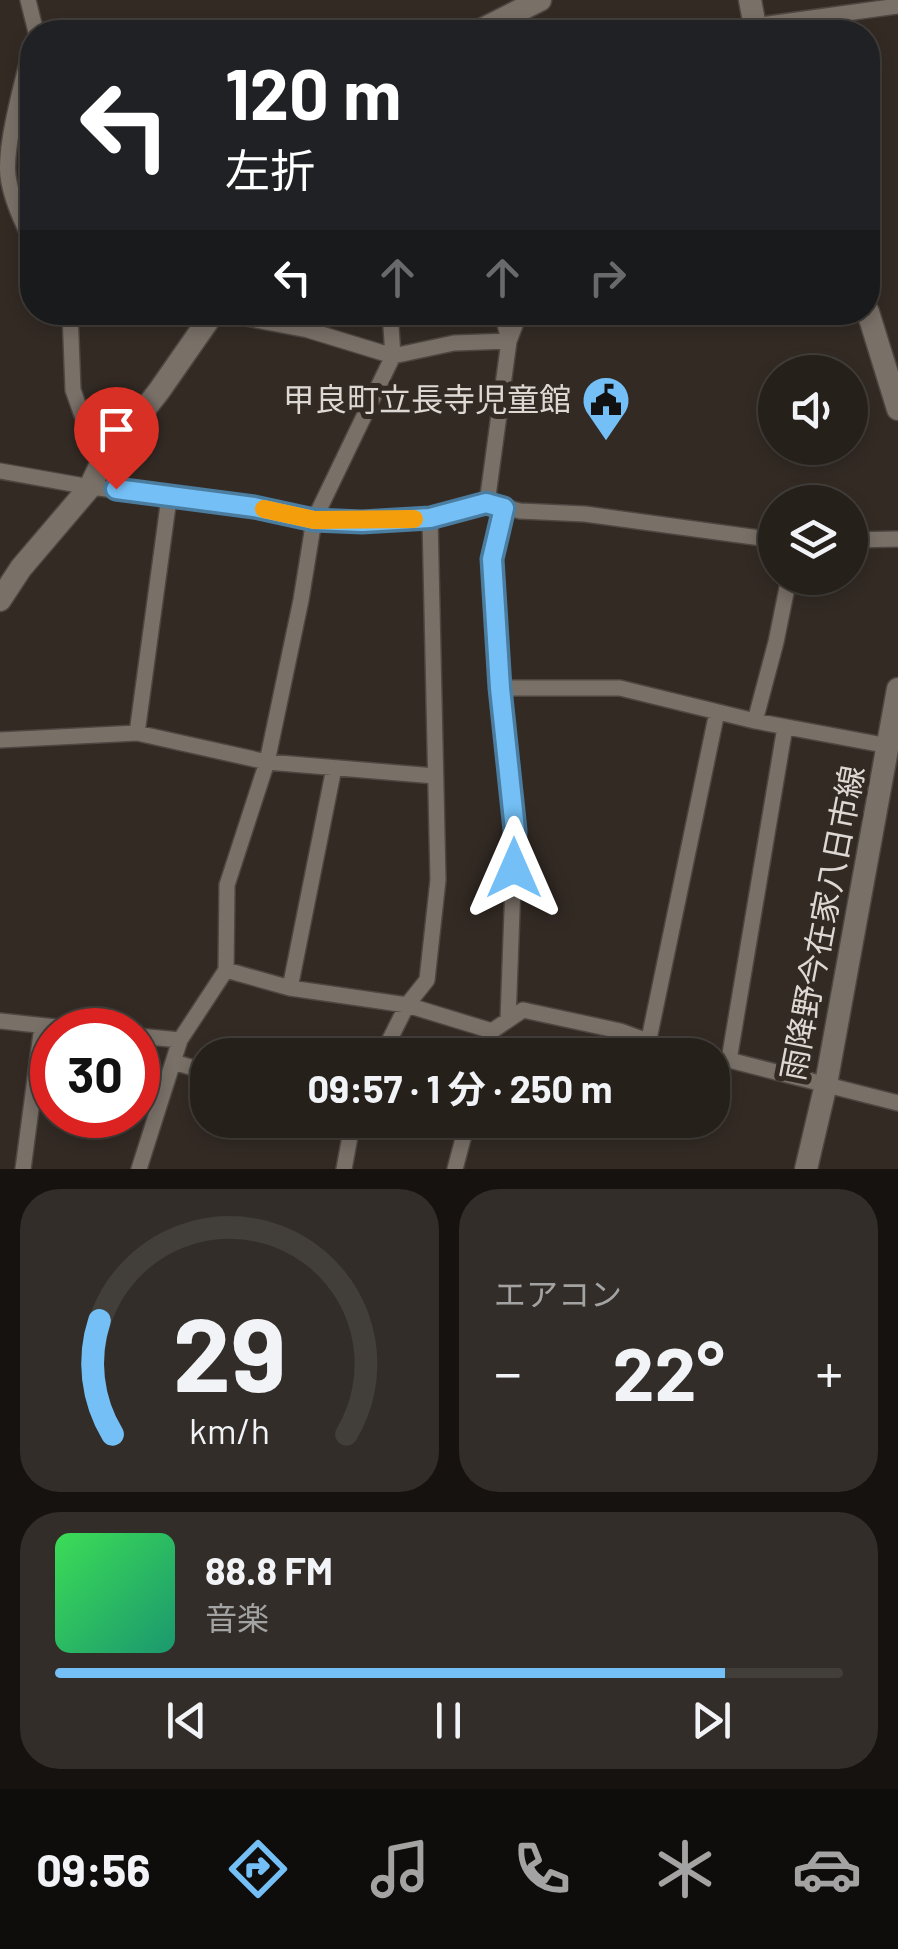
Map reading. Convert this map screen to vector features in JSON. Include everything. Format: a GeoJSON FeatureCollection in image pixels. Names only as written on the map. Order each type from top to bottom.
{"type":"FeatureCollection","features":[{"type":"Feature","properties":{"kind":"main road"},"geometry":{"type":"LineString","coordinates":[[503,20],[530,2]]}},
{"type":"Feature","properties":{"kind":"main road"},"geometry":{"type":"LineString","coordinates":[[0,600],[206,325]]}},
{"type":"Feature","properties":{"kind":"main road"},"geometry":{"type":"LineString","coordinates":[[872,325],[898,409]]}},
{"type":"Feature","properties":{"kind":"main road","name":"雨降野今在家八日市線"},"geometry":{"type":"LineString","coordinates":[[806,1169],[826,1084],[898,689]]}},
{"type":"Feature","properties":{"kind":"street"},"geometry":{"type":"LineString","coordinates":[[811,20],[898,6]]}},
{"type":"Feature","properties":{"kind":"street"},"geometry":{"type":"LineString","coordinates":[[20,92],[7,174],[20,219]]}},
{"type":"Feature","properties":{"kind":"street"},"geometry":{"type":"LineString","coordinates":[[70,325],[73,390],[95,477]]}},
{"type":"Feature","properties":{"kind":"street"},"geometry":{"type":"LineString","coordinates":[[282,325],[392,356],[454,342],[509,342]]}},
{"type":"Feature","properties":{"kind":"street"},"geometry":{"type":"LineString","coordinates":[[139,1169],[180,1040],[226,970],[227,885],[267,762],[302,600],[314,520],[392,356],[391,325]]}},
{"type":"Feature","properties":{"kind":"street"},"geometry":{"type":"LineString","coordinates":[[505,325],[509,342]]}},
{"type":"Feature","properties":{"kind":"street"},"geometry":{"type":"LineString","coordinates":[[486,503],[509,342],[515,325]]}},
{"type":"Feature","properties":{"kind":"street"},"geometry":{"type":"LineString","coordinates":[[0,470],[95,477],[169,498],[254,507],[314,520],[430,518],[486,503],[758,538]]}},
{"type":"Feature","properties":{"kind":"street"},"geometry":{"type":"LineString","coordinates":[[136,733],[169,498]]}},
{"type":"Feature","properties":{"kind":"street"},"geometry":{"type":"LineString","coordinates":[[504,508],[492,559],[515,830],[508,1020]]}},
{"type":"Feature","properties":{"kind":"street"},"geometry":{"type":"LineString","coordinates":[[390,1038],[407,1005],[427,980],[438,880],[430,518]]}},
{"type":"Feature","properties":{"kind":"street"},"geometry":{"type":"LineString","coordinates":[[868,540],[898,539]]}},
{"type":"Feature","properties":{"kind":"street"},"geometry":{"type":"LineString","coordinates":[[755,720],[786,595]]}},
{"type":"Feature","properties":{"kind":"street"},"geometry":{"type":"LineString","coordinates":[[500,688],[620,688],[717,712],[889,746]]}},
{"type":"Feature","properties":{"kind":"street"},"geometry":{"type":"LineString","coordinates":[[649,1038],[717,712]]}},
{"type":"Feature","properties":{"kind":"street"},"geometry":{"type":"LineString","coordinates":[[725,1038],[786,726]]}},
{"type":"Feature","properties":{"kind":"street"},"geometry":{"type":"LineString","coordinates":[[0,740],[136,733],[267,762],[435,776]]}},
{"type":"Feature","properties":{"kind":"street"},"geometry":{"type":"LineString","coordinates":[[290,988],[334,768]]}},
{"type":"Feature","properties":{"kind":"street"},"geometry":{"type":"LineString","coordinates":[[226,970],[290,988],[407,1005],[492,1031]]}},
{"type":"Feature","properties":{"kind":"street"},"geometry":{"type":"LineString","coordinates":[[490,1038],[492,1031],[523,1010],[645,1038]]}},
{"type":"Feature","properties":{"kind":"street"},"geometry":{"type":"LineString","coordinates":[[0,1021],[30,1025]]}},
{"type":"Feature","properties":{"kind":"street"},"geometry":{"type":"LineString","coordinates":[[160,1038],[180,1040]]}},
{"type":"Feature","properties":{"kind":"street"},"geometry":{"type":"LineString","coordinates":[[173,1062],[190,1067]]}},
{"type":"Feature","properties":{"kind":"street"},"geometry":{"type":"LineString","coordinates":[[730,1062],[898,1103]]}},
{"type":"Feature","properties":{"kind":"street"},"geometry":{"type":"LineString","coordinates":[[23,1169],[30,1116]]}},
{"type":"Feature","properties":{"kind":"street"},"geometry":{"type":"LineString","coordinates":[[344,1169],[349,1138]]}},
{"type":"Feature","properties":{"kind":"street"},"geometry":{"type":"LineString","coordinates":[[454,1169],[463,1138]]}},
{"type":"Feature","properties":{"kind":"slow traffic"},"geometry":{"type":"LineString","coordinates":[[264,509],[314,520],[414,519]]}},
{"type":"Feature","properties":{"kind":"place","name":"甲良町立長寺児童館"},"geometry":{"type":"Point","coordinates":[606,442]}},
{"type":"Feature","properties":{"kind":"route"},"geometry":{"type":"LineString","coordinates":[[116,489],[254,507],[314,520],[430,518],[486,503],[504,508],[492,559],[515,830],[514,868]]}}]}
